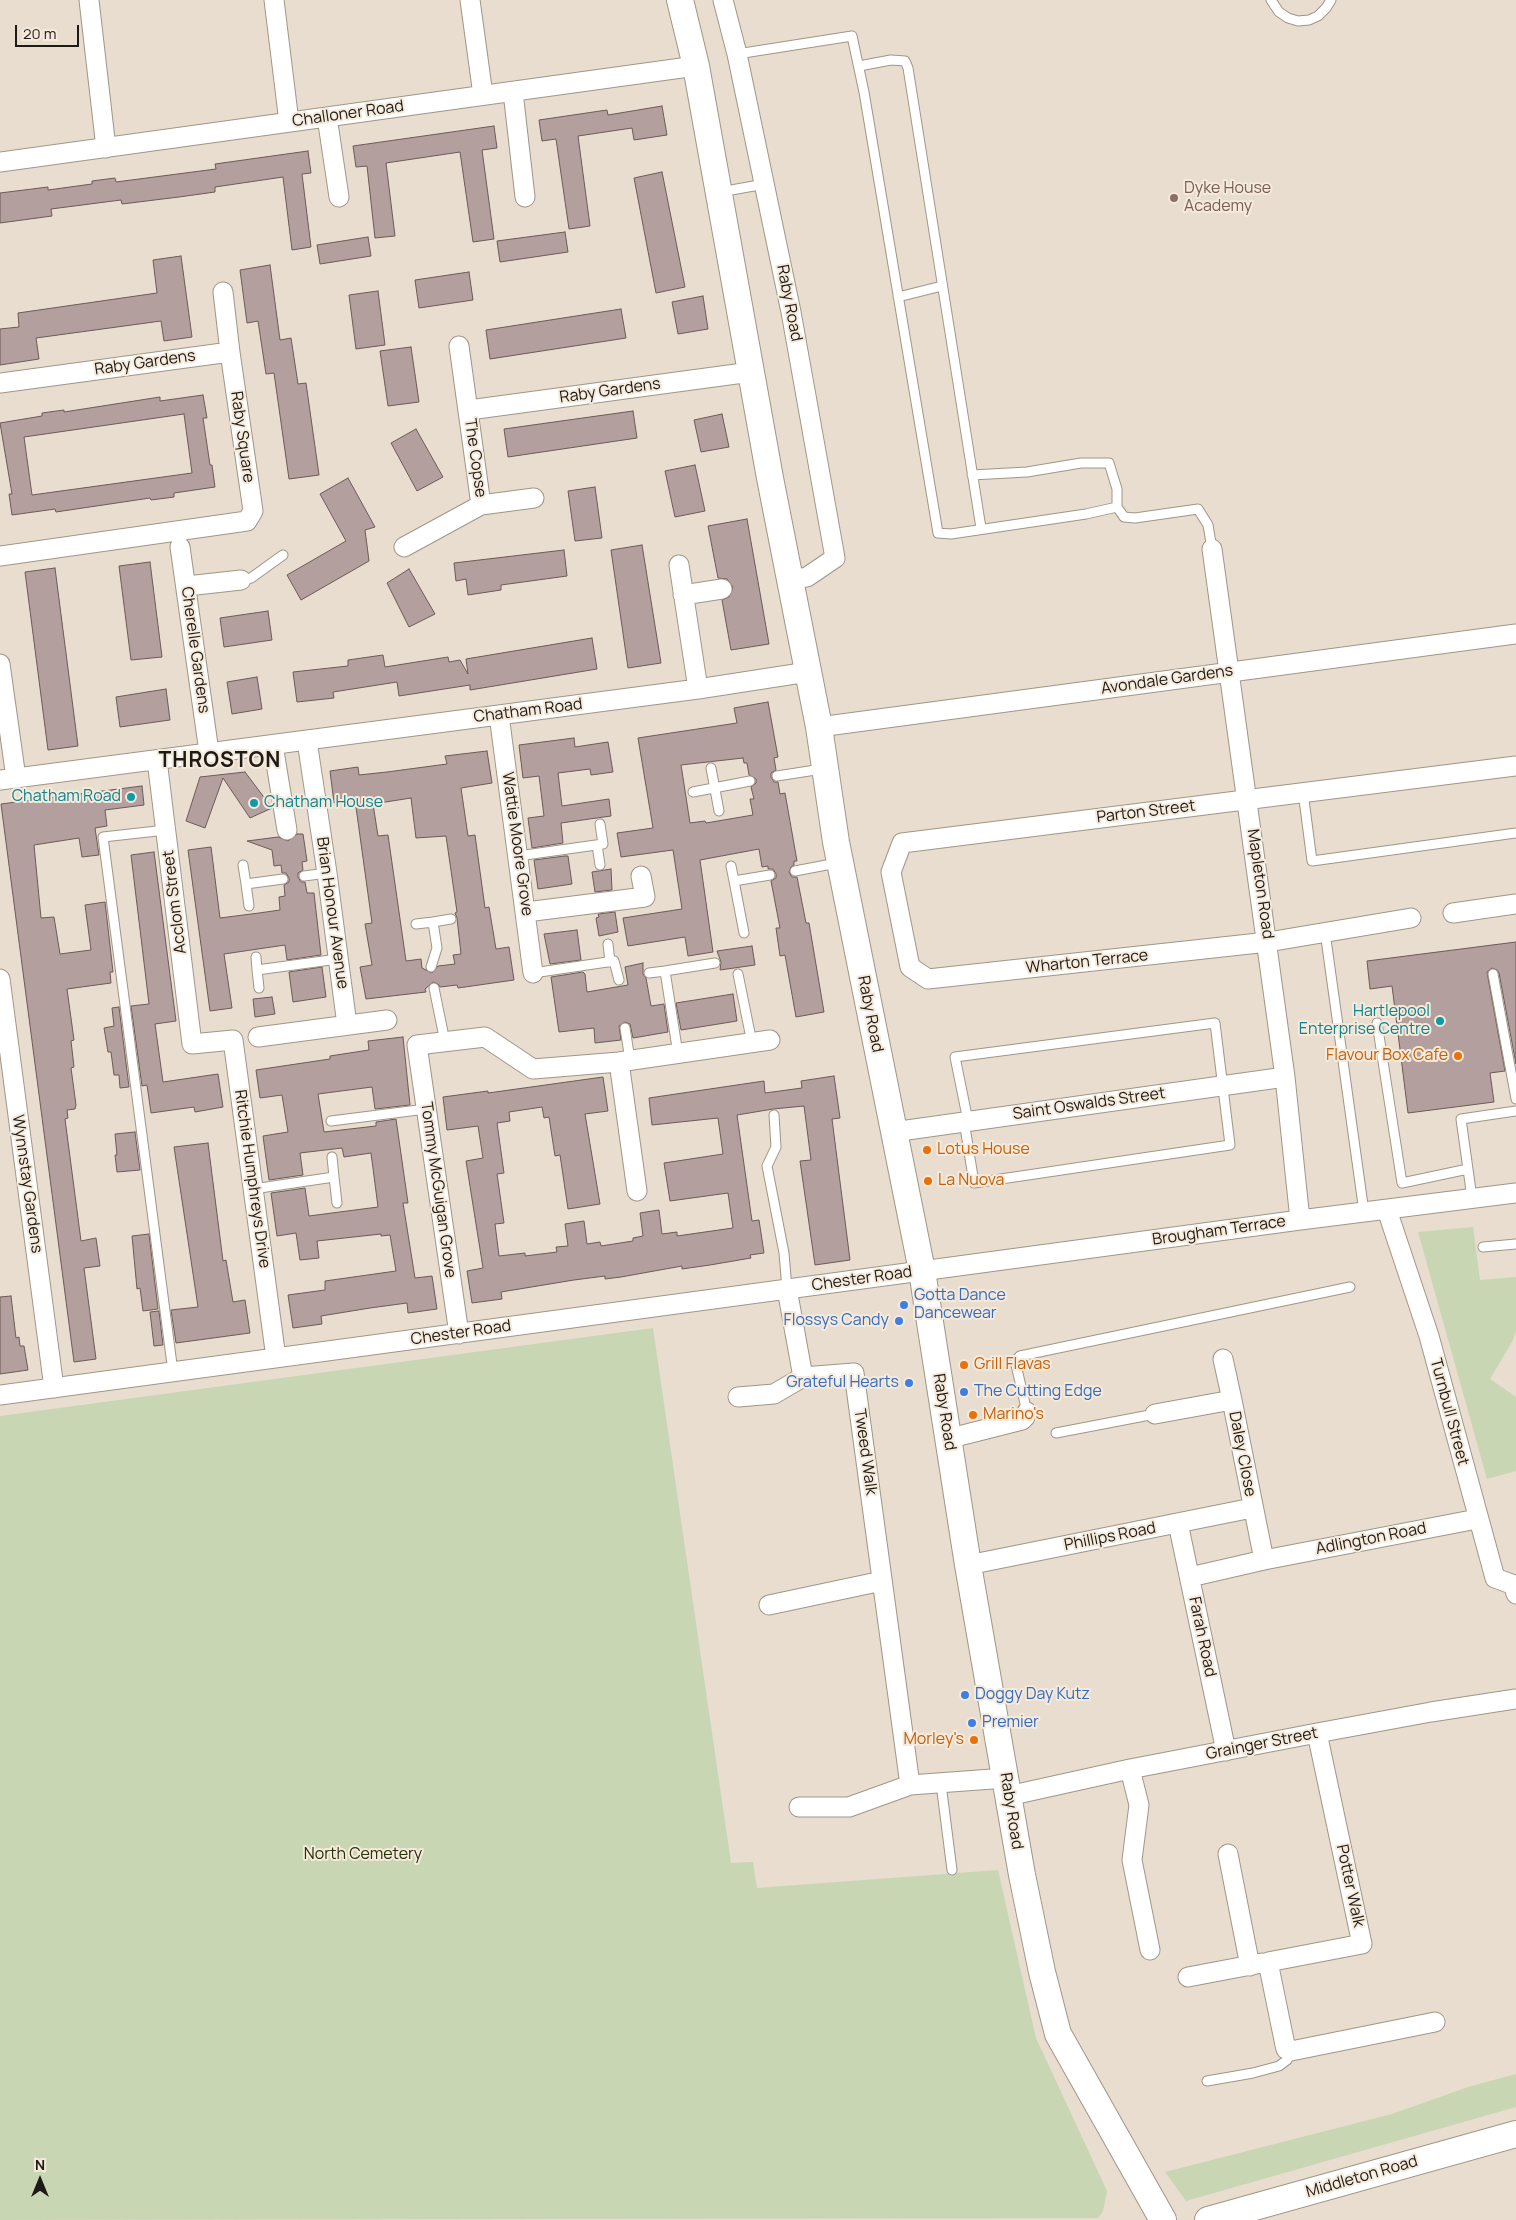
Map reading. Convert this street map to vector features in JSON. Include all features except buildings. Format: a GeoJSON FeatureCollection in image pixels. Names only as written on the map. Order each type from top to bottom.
{"type":"FeatureCollection","features":[{"type":"Feature","properties":{"kind":"street"},"geometry":{"type":"LineString","coordinates":[[89,0],[106,148]]}},
{"type":"Feature","properties":{"kind":"street"},"geometry":{"type":"LineString","coordinates":[[274,0],[289,122]]}},
{"type":"Feature","properties":{"kind":"street"},"geometry":{"type":"LineString","coordinates":[[470,0],[484,96]]}},
{"type":"Feature","properties":{"kind":"street","name":"Raby Road"},"geometry":{"type":"LineString","coordinates":[[680,0],[696,66],[818,727],[840,862],[922,1271],[968,1565],[1042,1972],[1058,2034],[1163,2220]]}},
{"type":"Feature","properties":{"kind":"street","name":"Raby Road"},"geometry":{"type":"LineString","coordinates":[[723,0],[737,54],[791,312],[835,558],[807,577],[790,580]]}},
{"type":"Feature","properties":{"kind":"street","name":"Challoner Road"},"geometry":{"type":"LineString","coordinates":[[0,162],[696,66]]}},
{"type":"Feature","properties":{"kind":"street"},"geometry":{"type":"LineString","coordinates":[[513,92],[525,197]]}},
{"type":"Feature","properties":{"kind":"street"},"geometry":{"type":"LineString","coordinates":[[327,117],[339,197]]}},
{"type":"Feature","properties":{"kind":"street"},"geometry":{"type":"LineString","coordinates":[[224,292],[230,352]]}},
{"type":"Feature","properties":{"kind":"street","name":"The Copse"},"geometry":{"type":"LineString","coordinates":[[459,346],[482,505]]}},
{"type":"Feature","properties":{"kind":"street","name":"Raby Gardens"},"geometry":{"type":"LineString","coordinates":[[0,383],[230,352]]}},
{"type":"Feature","properties":{"kind":"street","name":"Raby Square"},"geometry":{"type":"LineString","coordinates":[[0,556],[247,521],[253,511],[230,352]]}},
{"type":"Feature","properties":{"kind":"street","name":"Raby Gardens"},"geometry":{"type":"LineString","coordinates":[[469,410],[751,372]]}},
{"type":"Feature","properties":{"kind":"street","name":"The Copse"},"geometry":{"type":"LineString","coordinates":[[404,547],[482,505],[534,498]]}},
{"type":"Feature","properties":{"kind":"street","name":"Cherelle Gardens"},"geometry":{"type":"LineString","coordinates":[[180,547],[209,752]]}},
{"type":"Feature","properties":{"kind":"street","name":"Mapleton Road"},"geometry":{"type":"LineString","coordinates":[[1212,549],[1268,942],[1300,1220]]}},
{"type":"Feature","properties":{"kind":"street"},"geometry":{"type":"LineString","coordinates":[[679,565],[698,689]]}},
{"type":"Feature","properties":{"kind":"street"},"geometry":{"type":"LineString","coordinates":[[186,586],[241,580]]}},
{"type":"Feature","properties":{"kind":"street"},"geometry":{"type":"LineString","coordinates":[[683,595],[722,589]]}},
{"type":"Feature","properties":{"kind":"street","name":"Avondale Gardens"},"geometry":{"type":"LineString","coordinates":[[818,727],[1516,634]]}},
{"type":"Feature","properties":{"kind":"street"},"geometry":{"type":"LineString","coordinates":[[0,664],[8,779]]}},
{"type":"Feature","properties":{"kind":"street","name":"Chatham Road"},"geometry":{"type":"LineString","coordinates":[[8,779],[698,689],[808,672]]}},
{"type":"Feature","properties":{"kind":"street","name":"Wattie Moore Grove"},"geometry":{"type":"LineString","coordinates":[[499,715],[533,973]]}},
{"type":"Feature","properties":{"kind":"street","name":"Brian Honour Avenue"},"geometry":{"type":"LineString","coordinates":[[307,741],[347,1025]]}},
{"type":"Feature","properties":{"kind":"street"},"geometry":{"type":"LineString","coordinates":[[272,745],[287,830]]}},
{"type":"Feature","properties":{"kind":"street","name":"Acclom Street"},"geometry":{"type":"LineString","coordinates":[[157,760],[192,1044]]}},
{"type":"Feature","properties":{"kind":"street","name":"Parton Street"},"geometry":{"type":"LineString","coordinates":[[910,967],[891,872],[902,844],[1516,766]]}},
{"type":"Feature","properties":{"kind":"street"},"geometry":{"type":"LineString","coordinates":[[526,912],[645,897],[641,876]]}},
{"type":"Feature","properties":{"kind":"street"},"geometry":{"type":"LineString","coordinates":[[1453,913],[1516,904]]}},
{"type":"Feature","properties":{"kind":"street","name":"Wharton Terrace"},"geometry":{"type":"LineString","coordinates":[[910,967],[928,979],[1268,942],[1411,918]]}},
{"type":"Feature","properties":{"kind":"street","name":"Wynnstay Gardens"},"geometry":{"type":"LineString","coordinates":[[0,979],[54,1388]]}},
{"type":"Feature","properties":{"kind":"street"},"geometry":{"type":"LineString","coordinates":[[258,1037],[387,1020]]}},
{"type":"Feature","properties":{"kind":"street"},"geometry":{"type":"LineString","coordinates":[[445,1042],[485,1037],[533,1069],[624,1061],[761,1042]]}},
{"type":"Feature","properties":{"kind":"street","name":"Ritchie Humphreys Drive"},"geometry":{"type":"LineString","coordinates":[[192,1044],[233,1040],[276,1358]]}},
{"type":"Feature","properties":{"kind":"street","name":"Tommy McGuigan Grove"},"geometry":{"type":"LineString","coordinates":[[445,1042],[418,1045],[459,1334]]}},
{"type":"Feature","properties":{"kind":"street"},"geometry":{"type":"LineString","coordinates":[[624,1061],[637,1191]]}},
{"type":"Feature","properties":{"kind":"street","name":"Saint Oswalds Street"},"geometry":{"type":"LineString","coordinates":[[893,1132],[1285,1077]]}},
{"type":"Feature","properties":{"kind":"street","name":"Brougham Terrace"},"geometry":{"type":"LineString","coordinates":[[922,1271],[1516,1193]]}},
{"type":"Feature","properties":{"kind":"street","name":"Turnbull Street"},"geometry":{"type":"LineString","coordinates":[[1390,1219],[1429,1336],[1477,1519],[1495,1578],[1515,1588]]}},
{"type":"Feature","properties":{"kind":"street","name":"Chester Road"},"geometry":{"type":"LineString","coordinates":[[0,1395],[922,1271]]}},
{"type":"Feature","properties":{"kind":"street"},"geometry":{"type":"LineString","coordinates":[[787,1289],[803,1377]]}},
{"type":"Feature","properties":{"kind":"street","name":"Daley Close"},"geometry":{"type":"LineString","coordinates":[[1223,1358],[1252,1508]]}},
{"type":"Feature","properties":{"kind":"street","name":"Tweed Walk"},"geometry":{"type":"LineString","coordinates":[[738,1396],[774,1394],[803,1377],[854,1373],[910,1785]]}},
{"type":"Feature","properties":{"kind":"street","name":"Daley Close"},"geometry":{"type":"LineString","coordinates":[[1155,1414],[1232,1400]]}},
{"type":"Feature","properties":{"kind":"street"},"geometry":{"type":"LineString","coordinates":[[947,1439],[1022,1420],[1027,1412]]}},
{"type":"Feature","properties":{"kind":"street"},"geometry":{"type":"LineString","coordinates":[[1252,1508],[1264,1560]]}},
{"type":"Feature","properties":{"kind":"street","name":"Phillips Road"},"geometry":{"type":"LineString","coordinates":[[968,1565],[1252,1508]]}},
{"type":"Feature","properties":{"kind":"street","name":"Adlington Road"},"geometry":{"type":"LineString","coordinates":[[1190,1577],[1264,1560],[1477,1519]]}},
{"type":"Feature","properties":{"kind":"street","name":"Farah Road"},"geometry":{"type":"LineString","coordinates":[[1178,1523],[1226,1751]]}},
{"type":"Feature","properties":{"kind":"street"},"geometry":{"type":"LineString","coordinates":[[769,1605],[882,1581]]}},
{"type":"Feature","properties":{"kind":"street","name":"Grainger Street"},"geometry":{"type":"LineString","coordinates":[[799,1807],[849,1807],[910,1785],[941,1784],[1007,1787],[1130,1769],[1430,1712],[1516,1699]]}},
{"type":"Feature","properties":{"kind":"street","name":"Potter Walk"},"geometry":{"type":"LineString","coordinates":[[1268,1962],[1362,1944],[1318,1733]]}},
{"type":"Feature","properties":{"kind":"street"},"geometry":{"type":"LineString","coordinates":[[1130,1769],[1138,1805],[1132,1860],[1150,1950]]}},
{"type":"Feature","properties":{"kind":"street"},"geometry":{"type":"LineString","coordinates":[[1228,1854],[1250,1966]]}},
{"type":"Feature","properties":{"kind":"street"},"geometry":{"type":"LineString","coordinates":[[1188,1977],[1268,1962],[1286,2049],[1291,2051],[1435,2022]]}},
{"type":"Feature","properties":{"kind":"street","name":"Middleton Road"},"geometry":{"type":"LineString","coordinates":[[1208,2220],[1516,2134]]}},
{"type":"Feature","properties":{"kind":"lane"},"geometry":{"type":"LineString","coordinates":[[1271,0],[1279,12],[1288,18],[1298,20],[1309,20],[1318,16],[1331,0]]}},
{"type":"Feature","properties":{"kind":"lane"},"geometry":{"type":"LineString","coordinates":[[737,54],[852,36],[859,66],[938,533],[951,534],[981,528],[1086,514],[1117,507]]}},
{"type":"Feature","properties":{"kind":"lane"},"geometry":{"type":"LineString","coordinates":[[859,66],[891,60],[904,61],[908,68],[981,528]]}},
{"type":"Feature","properties":{"kind":"lane"},"geometry":{"type":"LineString","coordinates":[[718,192],[764,184]]}},
{"type":"Feature","properties":{"kind":"lane"},"geometry":{"type":"LineString","coordinates":[[898,297],[942,286]]}},
{"type":"Feature","properties":{"kind":"lane"},"geometry":{"type":"LineString","coordinates":[[972,475],[1027,472],[1081,463],[1109,464],[1117,489],[1117,507],[1124,517],[1136,518],[1198,509],[1208,525],[1212,549]]}},
{"type":"Feature","properties":{"kind":"lane"},"geometry":{"type":"LineString","coordinates":[[241,580],[251,578],[283,555]]}},
{"type":"Feature","properties":{"kind":"lane"},"geometry":{"type":"LineString","coordinates":[[710,768],[719,812]]}},
{"type":"Feature","properties":{"kind":"lane"},"geometry":{"type":"LineString","coordinates":[[777,776],[825,769]]}},
{"type":"Feature","properties":{"kind":"lane"},"geometry":{"type":"LineString","coordinates":[[693,792],[750,781]]}},
{"type":"Feature","properties":{"kind":"lane"},"geometry":{"type":"LineString","coordinates":[[1303,792],[1312,861],[1516,833]]}},
{"type":"Feature","properties":{"kind":"lane"},"geometry":{"type":"LineString","coordinates":[[518,856],[603,844],[600,824]]}},
{"type":"Feature","properties":{"kind":"lane"},"geometry":{"type":"LineString","coordinates":[[166,830],[103,838],[173,1372]]}},
{"type":"Feature","properties":{"kind":"lane"},"geometry":{"type":"LineString","coordinates":[[597,844],[600,865]]}},
{"type":"Feature","properties":{"kind":"lane"},"geometry":{"type":"LineString","coordinates":[[795,870],[840,862]]}},
{"type":"Feature","properties":{"kind":"lane"},"geometry":{"type":"LineString","coordinates":[[243,865],[249,906]]}},
{"type":"Feature","properties":{"kind":"lane"},"geometry":{"type":"LineString","coordinates":[[731,866],[744,933]]}},
{"type":"Feature","properties":{"kind":"lane"},"geometry":{"type":"LineString","coordinates":[[304,876],[327,873]]}},
{"type":"Feature","properties":{"kind":"lane"},"geometry":{"type":"LineString","coordinates":[[734,881],[770,876]]}},
{"type":"Feature","properties":{"kind":"lane"},"geometry":{"type":"LineString","coordinates":[[246,884],[283,879]]}},
{"type":"Feature","properties":{"kind":"lane"},"geometry":{"type":"LineString","coordinates":[[416,924],[452,920]]}},
{"type":"Feature","properties":{"kind":"lane"},"geometry":{"type":"LineString","coordinates":[[430,967],[437,948],[433,922]]}},
{"type":"Feature","properties":{"kind":"lane"},"geometry":{"type":"LineString","coordinates":[[1325,932],[1364,1212]]}},
{"type":"Feature","properties":{"kind":"lane"},"geometry":{"type":"LineString","coordinates":[[608,944],[610,962]]}},
{"type":"Feature","properties":{"kind":"lane"},"geometry":{"type":"LineString","coordinates":[[256,957],[259,988]]}},
{"type":"Feature","properties":{"kind":"lane"},"geometry":{"type":"LineString","coordinates":[[258,970],[338,958]]}},
{"type":"Feature","properties":{"kind":"lane"},"geometry":{"type":"LineString","coordinates":[[533,973],[614,961],[619,980]]}},
{"type":"Feature","properties":{"kind":"lane"},"geometry":{"type":"LineString","coordinates":[[649,973],[715,963]]}},
{"type":"Feature","properties":{"kind":"lane"},"geometry":{"type":"LineString","coordinates":[[665,971],[678,1054]]}},
{"type":"Feature","properties":{"kind":"lane"},"geometry":{"type":"LineString","coordinates":[[738,974],[761,1042]]}},
{"type":"Feature","properties":{"kind":"lane"},"geometry":{"type":"LineString","coordinates":[[1493,974],[1516,1099]]}},
{"type":"Feature","properties":{"kind":"lane"},"geometry":{"type":"LineString","coordinates":[[434,988],[445,1042]]}},
{"type":"Feature","properties":{"kind":"lane"},"geometry":{"type":"LineString","coordinates":[[1214,1023],[1230,1145],[974,1183],[966,1121],[955,1057],[1214,1023]]}},
{"type":"Feature","properties":{"kind":"lane"},"geometry":{"type":"LineString","coordinates":[[1376,1023],[1402,1183],[1468,1169]]}},
{"type":"Feature","properties":{"kind":"lane"},"geometry":{"type":"LineString","coordinates":[[624,1028],[624,1061]]}},
{"type":"Feature","properties":{"kind":"lane"},"geometry":{"type":"LineString","coordinates":[[331,1121],[426,1109]]}},
{"type":"Feature","properties":{"kind":"lane"},"geometry":{"type":"LineString","coordinates":[[1472,1198],[1461,1119],[1516,1112]]}},
{"type":"Feature","properties":{"kind":"lane"},"geometry":{"type":"LineString","coordinates":[[774,1115],[776,1147],[767,1166],[784,1253],[787,1289]]}},
{"type":"Feature","properties":{"kind":"lane"},"geometry":{"type":"LineString","coordinates":[[332,1157],[337,1203]]}},
{"type":"Feature","properties":{"kind":"lane"},"geometry":{"type":"LineString","coordinates":[[253,1189],[334,1177]]}},
{"type":"Feature","properties":{"kind":"lane"},"geometry":{"type":"LineString","coordinates":[[1483,1247],[1516,1244]]}},
{"type":"Feature","properties":{"kind":"lane"},"geometry":{"type":"LineString","coordinates":[[1027,1412],[1016,1365],[1016,1360],[1020,1356],[1350,1288]]}},
{"type":"Feature","properties":{"kind":"lane"},"geometry":{"type":"LineString","coordinates":[[1056,1434],[1155,1414]]}},
{"type":"Feature","properties":{"kind":"lane"},"geometry":{"type":"LineString","coordinates":[[941,1784],[952,1870]]}},
{"type":"Feature","properties":{"kind":"lane"},"geometry":{"type":"LineString","coordinates":[[1207,2081],[1253,2073],[1278,2066],[1287,2060],[1291,2051]]}},
{"type":"Feature","properties":{"kind":"green space"},"geometry":{"type":"Polygon","coordinates":[[[1473,1227],[1480,1280],[1516,1277],[1516,1331],[1513,1340],[1490,1379],[1516,1397],[1516,1471],[1487,1479],[1418,1232],[1473,1227]]]}},
{"type":"Feature","properties":{"kind":"green space","name":"North Cemetery"},"geometry":{"type":"Polygon","coordinates":[[[653,1328],[731,1863],[753,1862],[757,1888],[998,1870],[1036,2038],[1107,2191],[1103,2211],[1098,2218],[0,2220],[0,1416],[653,1328]]]}},
{"type":"Feature","properties":{"kind":"green space"},"geometry":{"type":"Polygon","coordinates":[[[1516,2074],[1516,2107],[1186,2201],[1165,2172],[1392,2114],[1468,2087],[1516,2074]]]}},
{"type":"Feature","properties":{"kind":"place","name":"Dyke House Academy"},"geometry":{"type":"Point","coordinates":[1174,198]}},
{"type":"Feature","properties":{"kind":"place","name":"Chatham Road"},"geometry":{"type":"Point","coordinates":[131,797]}},
{"type":"Feature","properties":{"kind":"place","name":"Chatham House"},"geometry":{"type":"Point","coordinates":[254,803]}},
{"type":"Feature","properties":{"kind":"place","name":"Hartlepool Enterprise Centre"},"geometry":{"type":"Point","coordinates":[1440,1021]}},
{"type":"Feature","properties":{"kind":"place","name":"Flavour Box Cafe"},"geometry":{"type":"Point","coordinates":[1458,1056]}},
{"type":"Feature","properties":{"kind":"place","name":"Lotus House"},"geometry":{"type":"Point","coordinates":[927,1150]}},
{"type":"Feature","properties":{"kind":"place","name":"La Nuova"},"geometry":{"type":"Point","coordinates":[928,1181]}},
{"type":"Feature","properties":{"kind":"place","name":"Gotta Dance Dancewear"},"geometry":{"type":"Point","coordinates":[904,1305]}},
{"type":"Feature","properties":{"kind":"place","name":"Flossys Candy"},"geometry":{"type":"Point","coordinates":[899,1321]}},
{"type":"Feature","properties":{"kind":"place","name":"Grill Flavas"},"geometry":{"type":"Point","coordinates":[964,1365]}},
{"type":"Feature","properties":{"kind":"place","name":"Grateful Hearts"},"geometry":{"type":"Point","coordinates":[909,1383]}},
{"type":"Feature","properties":{"kind":"place","name":"The Cutting Edge"},"geometry":{"type":"Point","coordinates":[964,1392]}},
{"type":"Feature","properties":{"kind":"place","name":"Marino's"},"geometry":{"type":"Point","coordinates":[973,1415]}},
{"type":"Feature","properties":{"kind":"place","name":"Doggy Day Kutz"},"geometry":{"type":"Point","coordinates":[965,1695]}},
{"type":"Feature","properties":{"kind":"place","name":"Premier"},"geometry":{"type":"Point","coordinates":[972,1723]}},
{"type":"Feature","properties":{"kind":"place","name":"Morley's"},"geometry":{"type":"Point","coordinates":[974,1740]}},
{"type":"Feature","properties":{"kind":"district","name":"THROSTON"},"geometry":{"type":"Point","coordinates":[220,761]}}]}
